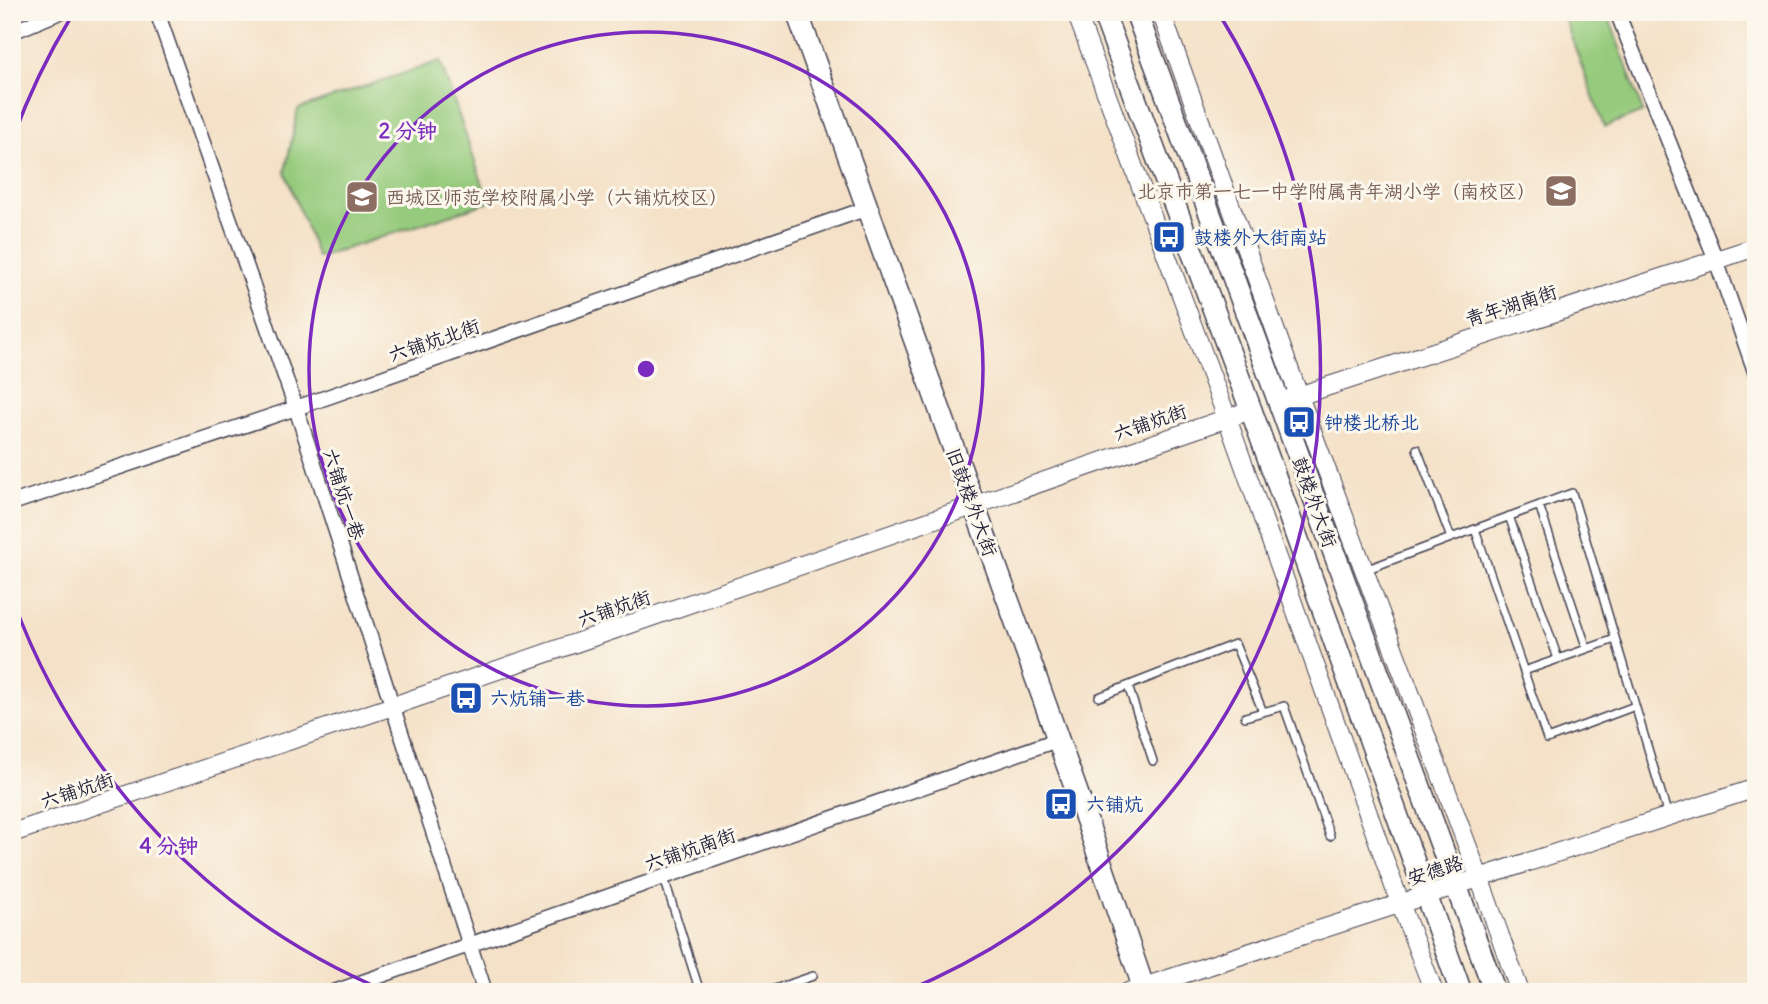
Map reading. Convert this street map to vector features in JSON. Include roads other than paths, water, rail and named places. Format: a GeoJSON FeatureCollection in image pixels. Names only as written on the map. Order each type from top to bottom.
{"type":"FeatureCollection","features":[{"type":"Feature","properties":{"kind":"main road","name":"旧鼓楼外大街"},"geometry":{"type":"LineString","coordinates":[[797,12],[1099,852],[1139,990]]}},
{"type":"Feature","properties":{"kind":"main road","name":"鼓楼外大街"},"geometry":{"type":"LineString","coordinates":[[1103,12],[1251,410],[1461,992]]}},
{"type":"Feature","properties":{"kind":"main road","name":"鼓楼外大街"},"geometry":{"type":"LineString","coordinates":[[1136,12],[1289,400],[1455,886],[1495,992]]}},
{"type":"Feature","properties":{"kind":"street"},"geometry":{"type":"LineString","coordinates":[[12,32],[60,12]]}},
{"type":"Feature","properties":{"kind":"street","name":"六铺炕一巷"},"geometry":{"type":"LineString","coordinates":[[157,12],[296,408],[485,992]]}},
{"type":"Feature","properties":{"kind":"street"},"geometry":{"type":"LineString","coordinates":[[1076,12],[1227,418],[1434,992]]}},
{"type":"Feature","properties":{"kind":"street","name":"鼓楼外大街"},"geometry":{"type":"LineString","coordinates":[[1161,12],[1289,400],[1364,570],[1520,992]]}},
{"type":"Feature","properties":{"kind":"street"},"geometry":{"type":"LineString","coordinates":[[1617,12],[1716,260],[1756,374]]}},
{"type":"Feature","properties":{"kind":"street","name":"六铺炕北街"},"geometry":{"type":"LineString","coordinates":[[12,503],[296,408],[868,208]]}},
{"type":"Feature","properties":{"kind":"street","name":"青年湖南街"},"geometry":{"type":"LineString","coordinates":[[1289,400],[1756,247]]}},
{"type":"Feature","properties":{"kind":"street","name":"六铺炕街"},"geometry":{"type":"LineString","coordinates":[[12,833],[393,706],[1251,410]]}},
{"type":"Feature","properties":{"kind":"street","name":"六铺炕南街"},"geometry":{"type":"LineString","coordinates":[[334,992],[1058,740]]}},
{"type":"Feature","properties":{"kind":"street","name":"安德路"},"geometry":{"type":"LineString","coordinates":[[1139,990],[1756,788]]}},
{"type":"Feature","properties":{"kind":"lane"},"geometry":{"type":"LineString","coordinates":[[1418,449],[1451,538]]}},
{"type":"Feature","properties":{"kind":"lane"},"geometry":{"type":"LineString","coordinates":[[1364,570],[1572,493],[1668,816]]}},
{"type":"Feature","properties":{"kind":"lane"},"geometry":{"type":"LineString","coordinates":[[1539,505],[1587,649]]}},
{"type":"Feature","properties":{"kind":"lane"},"geometry":{"type":"LineString","coordinates":[[1509,516],[1558,659]]}},
{"type":"Feature","properties":{"kind":"lane"},"geometry":{"type":"LineString","coordinates":[[1475,529],[1547,739],[1636,706]]}},
{"type":"Feature","properties":{"kind":"lane"},"geometry":{"type":"LineString","coordinates":[[1524,671],[1615,639]]}},
{"type":"Feature","properties":{"kind":"lane"},"geometry":{"type":"LineString","coordinates":[[1099,697],[1234,644],[1262,712]]}},
{"type":"Feature","properties":{"kind":"lane"},"geometry":{"type":"LineString","coordinates":[[1128,686],[1153,761]]}},
{"type":"Feature","properties":{"kind":"lane"},"geometry":{"type":"LineString","coordinates":[[1245,717],[1284,706],[1330,836]]}},
{"type":"Feature","properties":{"kind":"lane"},"geometry":{"type":"LineString","coordinates":[[664,878],[699,989],[684,992]]}},
{"type":"Feature","properties":{"kind":"lane"},"geometry":{"type":"LineString","coordinates":[[766,992],[813,976]]}},
{"type":"Feature","properties":{"kind":"place","name":"北京市第一七一中学附属青年湖小学（南校区）"},"geometry":{"type":"Point","coordinates":[1561,191]}},
{"type":"Feature","properties":{"kind":"place","name":"西城区师范学校附属小学（六铺炕校区）"},"geometry":{"type":"Point","coordinates":[362,197]}},
{"type":"Feature","properties":{"kind":"place","name":"鼓楼外大街南站"},"geometry":{"type":"Point","coordinates":[1169,237]}},
{"type":"Feature","properties":{"kind":"place","name":"钟楼北桥北"},"geometry":{"type":"Point","coordinates":[1299,422]}},
{"type":"Feature","properties":{"kind":"place","name":"六炕铺一巷"},"geometry":{"type":"Point","coordinates":[466,698]}},
{"type":"Feature","properties":{"kind":"place","name":"六铺炕"},"geometry":{"type":"Point","coordinates":[1061,804]}}]}
